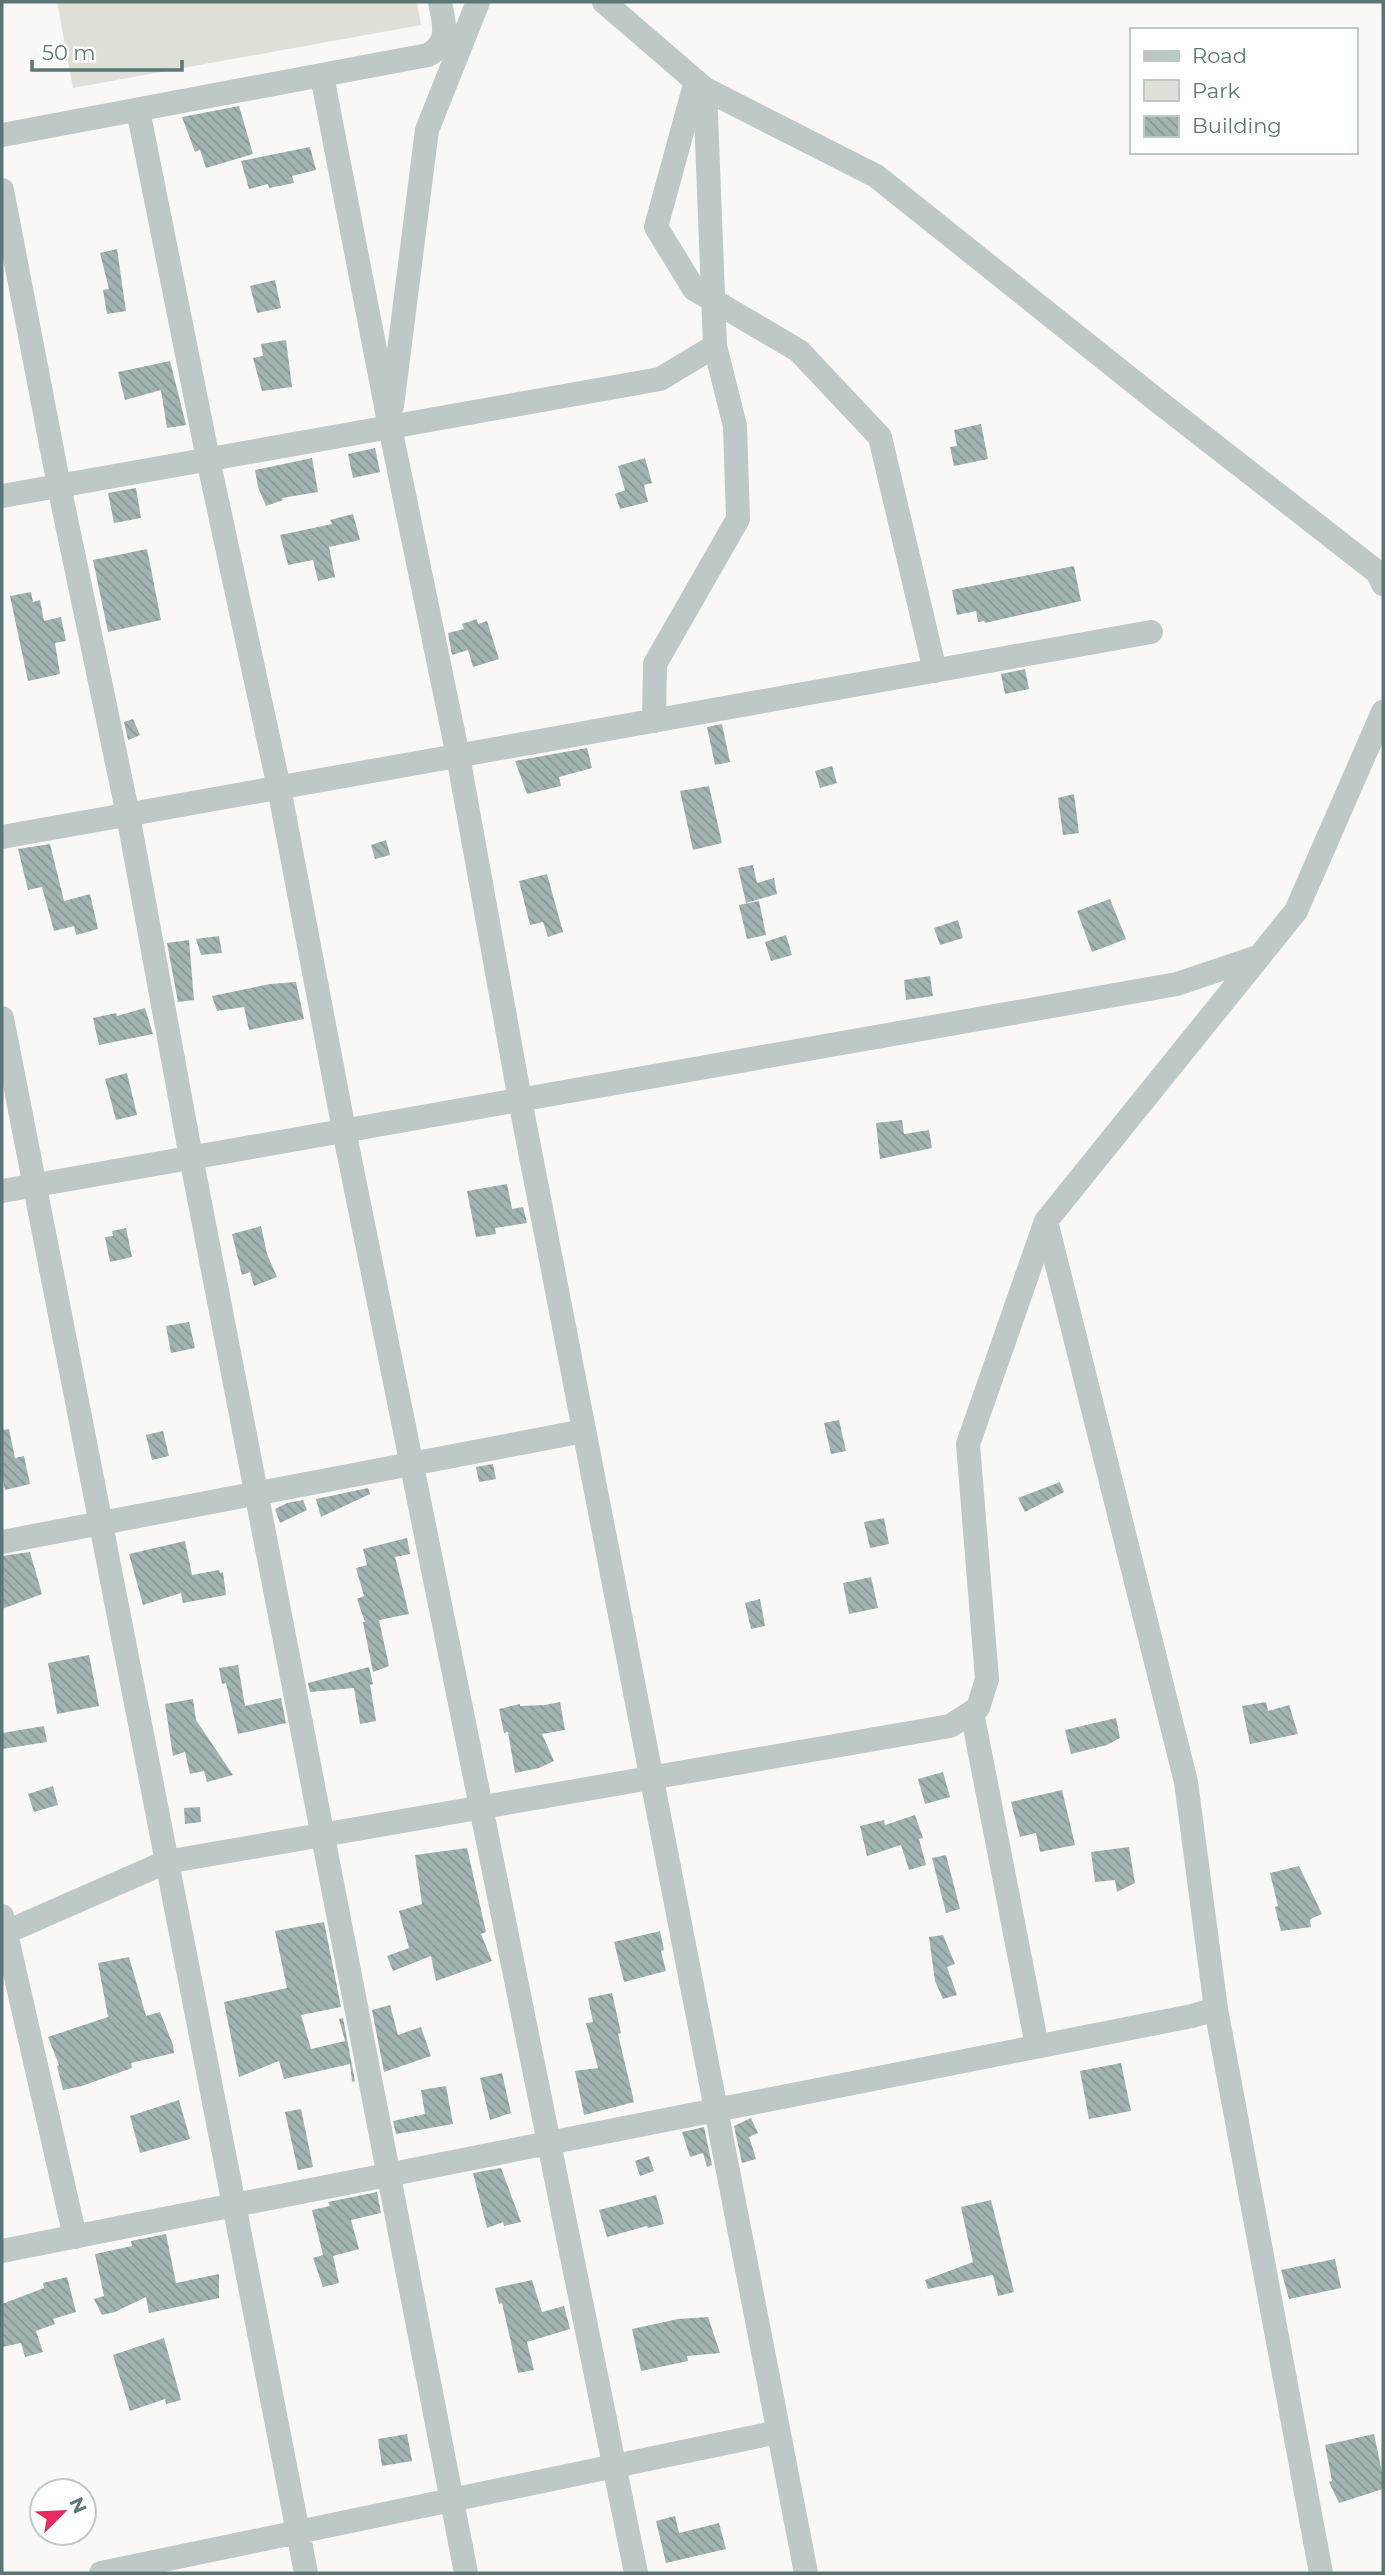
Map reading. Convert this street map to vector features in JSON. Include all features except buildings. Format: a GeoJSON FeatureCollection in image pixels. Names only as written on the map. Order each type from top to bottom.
{"type":"FeatureCollection","features":[{"type":"Feature","properties":{"kind":"street"},"geometry":{"type":"LineString","coordinates":[[2,135],[422,57],[440,47],[446,34],[440,2]]}},
{"type":"Feature","properties":{"kind":"street"},"geometry":{"type":"LineString","coordinates":[[390,427],[427,130],[478,2]]}},
{"type":"Feature","properties":{"kind":"street"},"geometry":{"type":"LineString","coordinates":[[604,2],[700,85],[876,176],[1377,572],[1383,584]]}},
{"type":"Feature","properties":{"kind":"street"},"geometry":{"type":"LineString","coordinates":[[322,76],[390,427],[458,756],[520,1100],[806,2573]]}},
{"type":"Feature","properties":{"kind":"street"},"geometry":{"type":"LineString","coordinates":[[654,721],[655,664],[738,519],[735,426],[715,346],[700,85]]}},
{"type":"Feature","properties":{"kind":"street"},"geometry":{"type":"LineString","coordinates":[[700,85],[656,227],[694,289],[799,351],[880,437],[934,671]]}},
{"type":"Feature","properties":{"kind":"street"},"geometry":{"type":"LineString","coordinates":[[138,110],[208,459],[279,788],[344,1130],[636,2573]]}},
{"type":"Feature","properties":{"kind":"street"},"geometry":{"type":"LineString","coordinates":[[2,190],[128,815],[191,1157],[467,2573]]}},
{"type":"Feature","properties":{"kind":"street"},"geometry":{"type":"LineString","coordinates":[[2,496],[660,379],[715,346]]}},
{"type":"Feature","properties":{"kind":"street"},"geometry":{"type":"LineString","coordinates":[[2,837],[1151,632]]}},
{"type":"Feature","properties":{"kind":"street"},"geometry":{"type":"LineString","coordinates":[[75,2236],[3,1928],[166,1862],[950,1726],[978,1708],[987,1679],[968,1444],[1046,1221],[1296,911],[1383,712]]}},
{"type":"Feature","properties":{"kind":"street"},"geometry":{"type":"LineString","coordinates":[[2,1191],[1177,984],[1260,956]]}},
{"type":"Feature","properties":{"kind":"street"},"geometry":{"type":"LineString","coordinates":[[2,1018],[306,2573]]}},
{"type":"Feature","properties":{"kind":"street"},"geometry":{"type":"LineString","coordinates":[[1046,1221],[1186,1783],[1216,2009],[1321,2573]]}},
{"type":"Feature","properties":{"kind":"street"},"geometry":{"type":"LineString","coordinates":[[2,1542],[584,1431]]}},
{"type":"Feature","properties":{"kind":"street"},"geometry":{"type":"LineString","coordinates":[[972,1712],[1037,2046]]}},
{"type":"Feature","properties":{"kind":"street"},"geometry":{"type":"LineString","coordinates":[[2,2251],[1216,2009]]}},
{"type":"Feature","properties":{"kind":"street"},"geometry":{"type":"LineString","coordinates":[[101,2573],[778,2432]]}},
{"type":"Feature","properties":{"kind":"green space"},"geometry":{"type":"Polygon","coordinates":[[[57,2],[417,2],[421,25],[73,88],[57,2]]]}}]}
